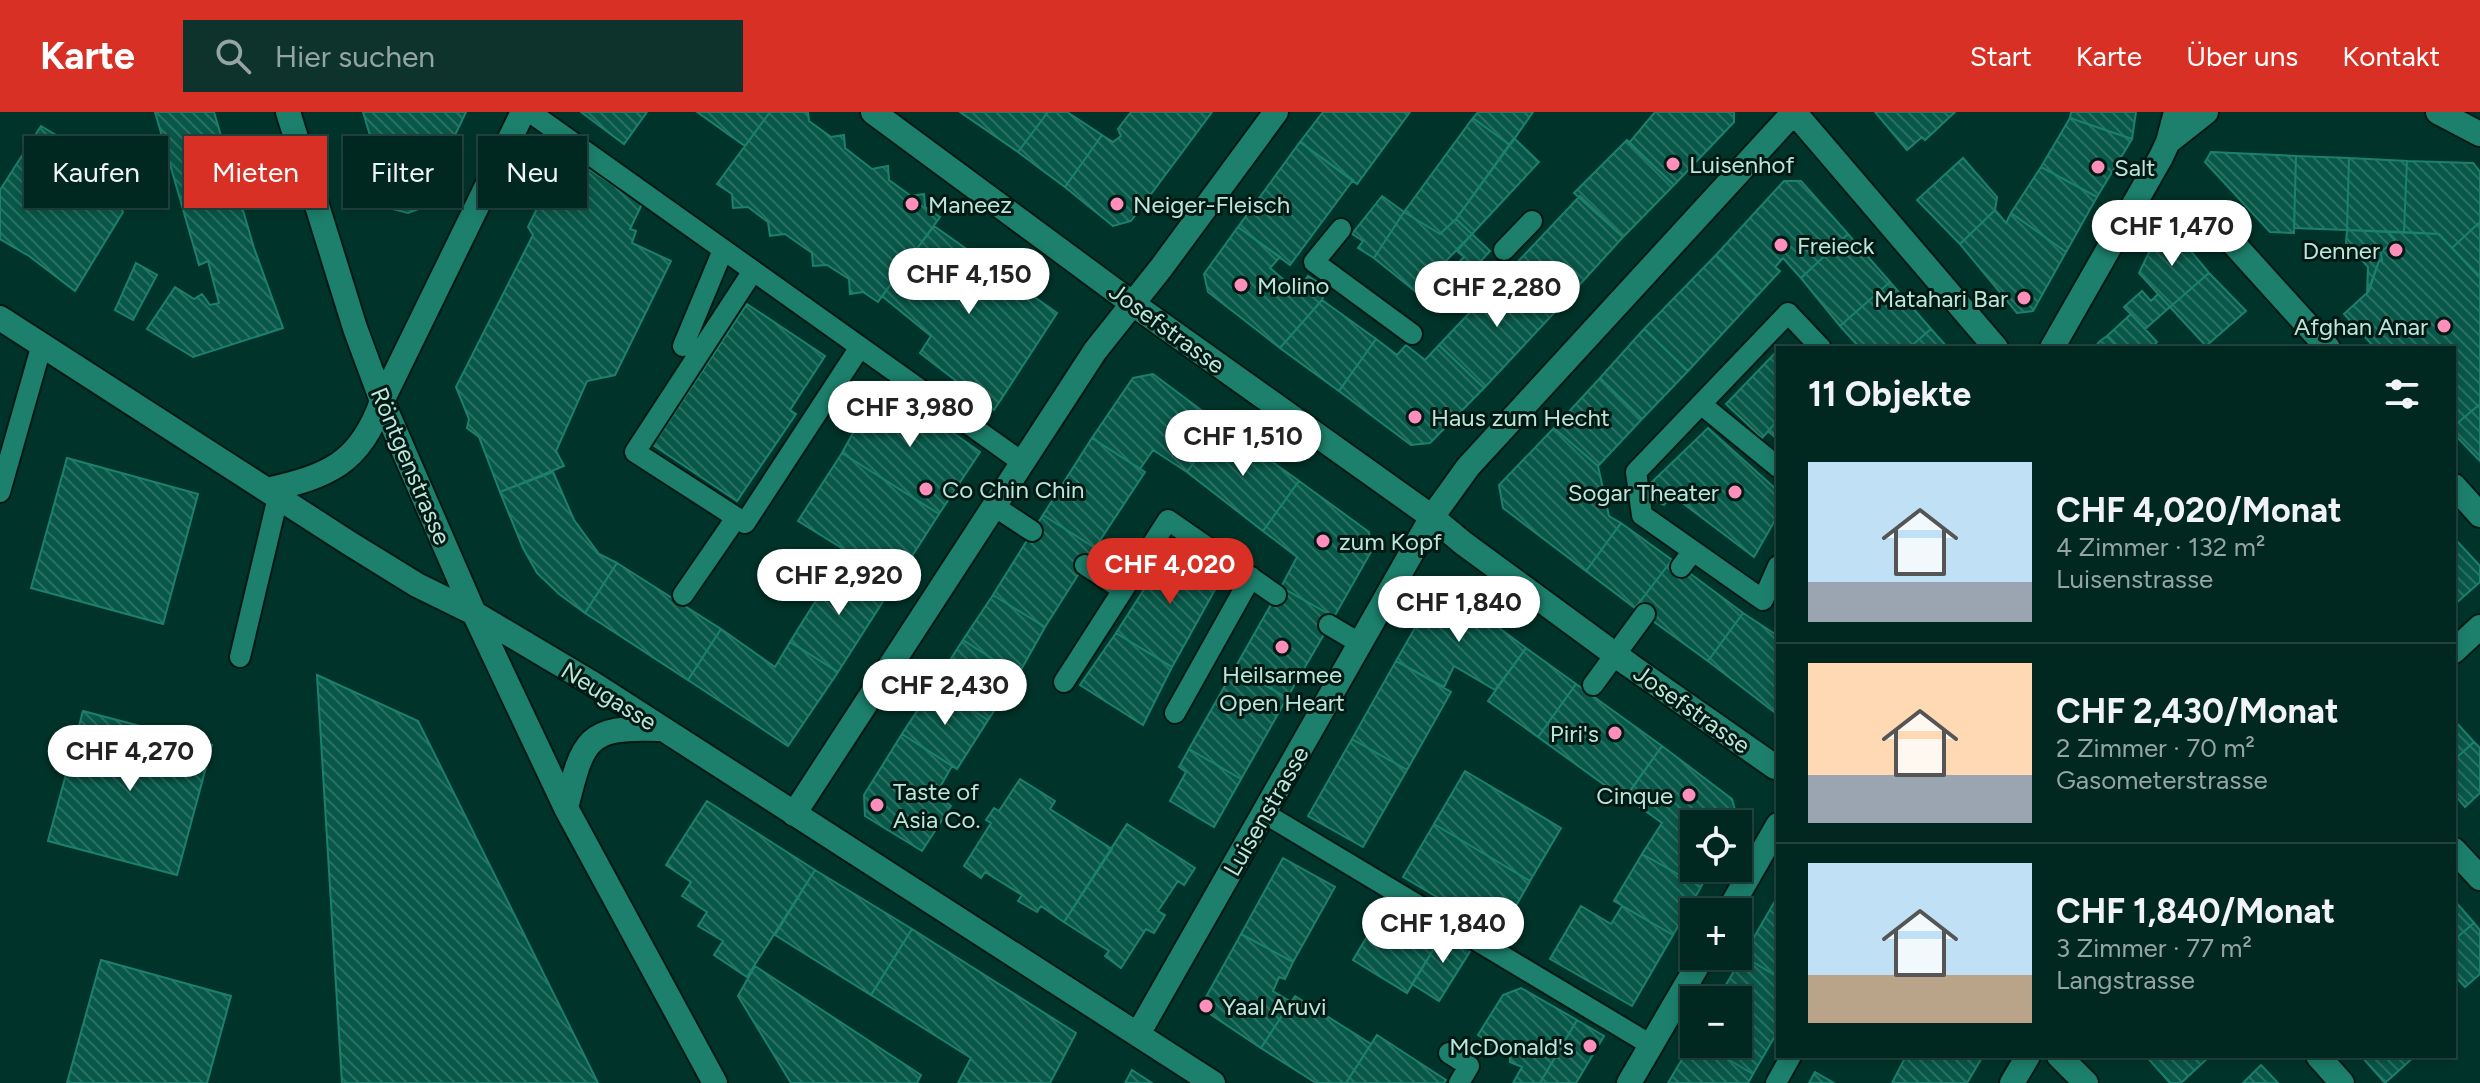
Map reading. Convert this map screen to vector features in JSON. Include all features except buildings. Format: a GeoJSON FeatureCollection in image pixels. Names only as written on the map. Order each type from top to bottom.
{"type":"FeatureCollection","features":[{"type":"Feature","properties":{"kind":"street","name":"Röntgenstrasse"},"geometry":{"type":"LineString","coordinates":[[288,112],[355,328],[382,401],[474,613],[566,808],[715,1083]]}},
{"type":"Feature","properties":{"kind":"street"},"geometry":{"type":"LineString","coordinates":[[272,494],[329,471],[355,451],[373,427],[382,401],[523,112]]}},
{"type":"Feature","properties":{"kind":"street","name":"Josefstrasse"},"geometry":{"type":"LineString","coordinates":[[873,112],[904,122],[1133,304],[1775,767]]}},
{"type":"Feature","properties":{"kind":"street"},"geometry":{"type":"LineString","coordinates":[[794,814],[1095,351],[1276,112]]}},
{"type":"Feature","properties":{"kind":"street"},"geometry":{"type":"LineString","coordinates":[[1794,112],[1994,346]]}},
{"type":"Feature","properties":{"kind":"street","name":"Luisenstrasse"},"geometry":{"type":"LineString","coordinates":[[1138,1034],[1432,517],[1468,467],[1794,112]]}},
{"type":"Feature","properties":{"kind":"street"},"geometry":{"type":"LineString","coordinates":[[2053,346],[2168,142],[2176,112]]}},
{"type":"Feature","properties":{"kind":"street"},"geometry":{"type":"LineString","coordinates":[[2168,142],[2206,112]]}},
{"type":"Feature","properties":{"kind":"street"},"geometry":{"type":"LineString","coordinates":[[2438,112],[2480,134]]}},
{"type":"Feature","properties":{"kind":"street"},"geometry":{"type":"LineString","coordinates":[[2233,243],[2326,346]]}},
{"type":"Feature","properties":{"kind":"street","name":"Neugasse"},"geometry":{"type":"LineString","coordinates":[[0,318],[417,585],[474,613],[595,685],[1213,1083]]}},
{"type":"Feature","properties":{"kind":"street"},"geometry":{"type":"LineString","coordinates":[[2456,488],[2480,515]]}},
{"type":"Feature","properties":{"kind":"street"},"geometry":{"type":"LineString","coordinates":[[2456,649],[2480,627]]}},
{"type":"Feature","properties":{"kind":"street"},"geometry":{"type":"LineString","coordinates":[[566,808],[574,774],[585,748],[602,733],[627,728],[662,729]]}},
{"type":"Feature","properties":{"kind":"street"},"geometry":{"type":"LineString","coordinates":[[1736,898],[1776,828]]}},
{"type":"Feature","properties":{"kind":"street"},"geometry":{"type":"LineString","coordinates":[[2456,852],[2480,878]]}},
{"type":"Feature","properties":{"kind":"street"},"geometry":{"type":"LineString","coordinates":[[1629,1083],[1695,970]]}},
{"type":"Feature","properties":{"kind":"street"},"geometry":{"type":"LineString","coordinates":[[2012,1083],[2027,1058]]}},
{"type":"Feature","properties":{"kind":"street"},"geometry":{"type":"LineString","coordinates":[[2061,1058],[2086,1083]]}},
{"type":"Feature","properties":{"kind":"lane"},"geometry":{"type":"LineString","coordinates":[[530,112],[1022,462]]}},
{"type":"Feature","properties":{"kind":"lane"},"geometry":{"type":"LineString","coordinates":[[1504,250],[1532,221]]}},
{"type":"Feature","properties":{"kind":"lane"},"geometry":{"type":"LineString","coordinates":[[1341,229],[1314,262],[1412,334]]}},
{"type":"Feature","properties":{"kind":"lane"},"geometry":{"type":"LineString","coordinates":[[683,346],[723,250]]}},
{"type":"Feature","properties":{"kind":"lane"},"geometry":{"type":"LineString","coordinates":[[753,271],[635,452],[745,523],[860,347]]}},
{"type":"Feature","properties":{"kind":"lane"},"geometry":{"type":"LineString","coordinates":[[1776,571],[1763,600],[1687,559],[1642,515],[1636,472],[1788,313],[1819,346]]}},
{"type":"Feature","properties":{"kind":"lane"},"geometry":{"type":"LineString","coordinates":[[0,492],[42,344]]}},
{"type":"Feature","properties":{"kind":"lane"},"geometry":{"type":"LineString","coordinates":[[1702,405],[1776,465]]}},
{"type":"Feature","properties":{"kind":"lane"},"geometry":{"type":"LineString","coordinates":[[240,657],[272,494]]}},
{"type":"Feature","properties":{"kind":"lane"},"geometry":{"type":"LineString","coordinates":[[994,506],[1032,531]]}},
{"type":"Feature","properties":{"kind":"lane"},"geometry":{"type":"LineString","coordinates":[[683,595],[736,518]]}},
{"type":"Feature","properties":{"kind":"lane"},"geometry":{"type":"LineString","coordinates":[[1064,682],[1168,520],[1276,595]]}},
{"type":"Feature","properties":{"kind":"lane"},"geometry":{"type":"LineString","coordinates":[[1085,565],[1123,590]]}},
{"type":"Feature","properties":{"kind":"lane"},"geometry":{"type":"LineString","coordinates":[[1175,713],[1251,577]]}},
{"type":"Feature","properties":{"kind":"lane"},"geometry":{"type":"LineString","coordinates":[[1593,685],[1622,659],[1645,614]]}},
{"type":"Feature","properties":{"kind":"lane"},"geometry":{"type":"LineString","coordinates":[[1329,625],[1361,644]]}},
{"type":"Feature","properties":{"kind":"lane"},"geometry":{"type":"LineString","coordinates":[[1264,813],[1651,1045]]}},
{"type":"Feature","properties":{"kind":"lane"},"geometry":{"type":"LineString","coordinates":[[1449,1053],[1469,1066],[1459,1083]]}},
{"type":"Feature","properties":{"kind":"lane"},"geometry":{"type":"LineString","coordinates":[[1776,1083],[1790,1058]]}},
{"type":"Feature","properties":{"kind":"place","name":"Luisenhof"},"geometry":{"type":"Point","coordinates":[1673,164]}},
{"type":"Feature","properties":{"kind":"place","name":"Salt"},"geometry":{"type":"Point","coordinates":[2098,167]}},
{"type":"Feature","properties":{"kind":"place","name":"Maneez"},"geometry":{"type":"Point","coordinates":[912,204]}},
{"type":"Feature","properties":{"kind":"place","name":"Neiger-Fleisch"},"geometry":{"type":"Point","coordinates":[1117,204]}},
{"type":"Feature","properties":{"kind":"place","name":"Freieck"},"geometry":{"type":"Point","coordinates":[1781,245]}},
{"type":"Feature","properties":{"kind":"place","name":"Denner"},"geometry":{"type":"Point","coordinates":[2396,250]}},
{"type":"Feature","properties":{"kind":"place","name":"Molino"},"geometry":{"type":"Point","coordinates":[1241,285]}},
{"type":"Feature","properties":{"kind":"place","name":"Matahari Bar"},"geometry":{"type":"Point","coordinates":[2024,298]}},
{"type":"Feature","properties":{"kind":"place","name":"Afghan Anar"},"geometry":{"type":"Point","coordinates":[2444,326]}},
{"type":"Feature","properties":{"kind":"place","name":"Haus zum Hecht"},"geometry":{"type":"Point","coordinates":[1415,417]}},
{"type":"Feature","properties":{"kind":"place","name":"Co Chin Chin"},"geometry":{"type":"Point","coordinates":[926,489]}},
{"type":"Feature","properties":{"kind":"place","name":"Sogar Theater"},"geometry":{"type":"Point","coordinates":[1735,492]}},
{"type":"Feature","properties":{"kind":"place","name":"zum Kopf"},"geometry":{"type":"Point","coordinates":[1323,541]}},
{"type":"Feature","properties":{"kind":"place","name":"Heilsarmee Open Heart"},"geometry":{"type":"Point","coordinates":[1282,647]}},
{"type":"Feature","properties":{"kind":"place","name":"Piri's"},"geometry":{"type":"Point","coordinates":[1615,733]}},
{"type":"Feature","properties":{"kind":"place","name":"Cinque"},"geometry":{"type":"Point","coordinates":[1689,795]}},
{"type":"Feature","properties":{"kind":"place","name":"Taste of Asia Co."},"geometry":{"type":"Point","coordinates":[877,805]}},
{"type":"Feature","properties":{"kind":"place","name":"Yaal Aruvi"},"geometry":{"type":"Point","coordinates":[1206,1006]}},
{"type":"Feature","properties":{"kind":"place","name":"McDonald's"},"geometry":{"type":"Point","coordinates":[1590,1046]}}]}
